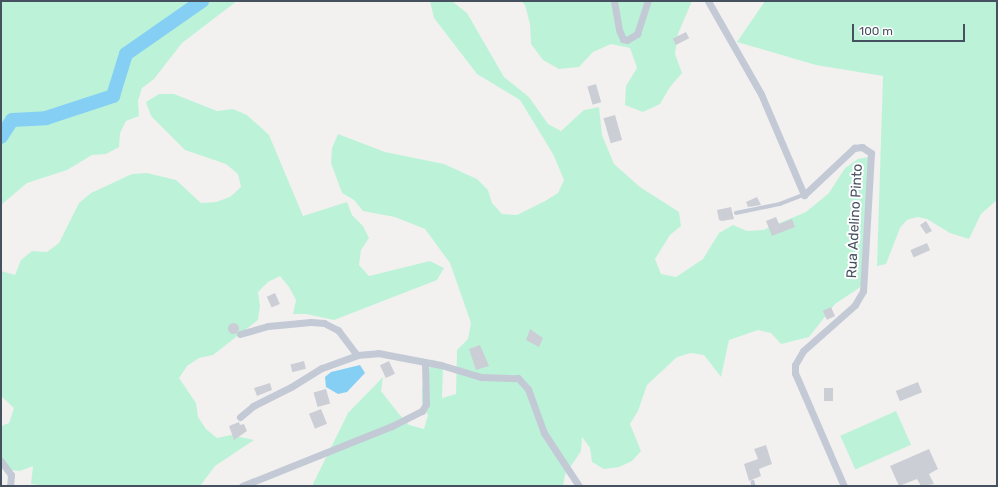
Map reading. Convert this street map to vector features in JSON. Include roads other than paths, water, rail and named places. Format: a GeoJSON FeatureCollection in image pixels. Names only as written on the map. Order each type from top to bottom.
{"type":"FeatureCollection","features":[{"type":"Feature","properties":{"kind":"street"},"geometry":{"type":"LineString","coordinates":[[614,1],[619,30],[623,39],[627,40],[637,34],[648,1]]}},
{"type":"Feature","properties":{"kind":"street"},"geometry":{"type":"LineString","coordinates":[[708,1],[761,94],[804,195]]}},
{"type":"Feature","properties":{"kind":"street","name":"Rua Adelino Pinto"},"geometry":{"type":"LineString","coordinates":[[804,195],[854,148],[862,147],[869,149],[871,153],[863,291],[855,305],[803,351],[794,365],[795,373],[844,486]]}},
{"type":"Feature","properties":{"kind":"street"},"geometry":{"type":"LineString","coordinates":[[240,334],[268,326],[311,322],[324,323],[338,330],[357,355]]}},
{"type":"Feature","properties":{"kind":"street"},"geometry":{"type":"LineString","coordinates":[[240,417],[257,403],[292,387],[322,368],[357,355],[378,353],[481,376],[518,378],[523,382],[544,433],[579,486]]}},
{"type":"Feature","properties":{"kind":"street"},"geometry":{"type":"LineString","coordinates":[[242,486],[392,426],[422,411],[426,404],[425,363]]}},
{"type":"Feature","properties":{"kind":"street"},"geometry":{"type":"LineString","coordinates":[[1,461],[11,475],[10,486]]}},
{"type":"Feature","properties":{"kind":"lane"},"geometry":{"type":"LineString","coordinates":[[736,213],[773,206],[804,195]]}},
{"type":"Feature","properties":{"kind":"water"},"geometry":{"type":"Polygon","coordinates":[[[360,365],[365,373],[347,392],[338,394],[326,387],[325,377],[331,372],[360,365]]]}},
{"type":"Feature","properties":{"kind":"waterway"},"geometry":{"type":"LineString","coordinates":[[1,137],[12,120],[46,118],[113,96],[126,54],[202,1]]}}]}
